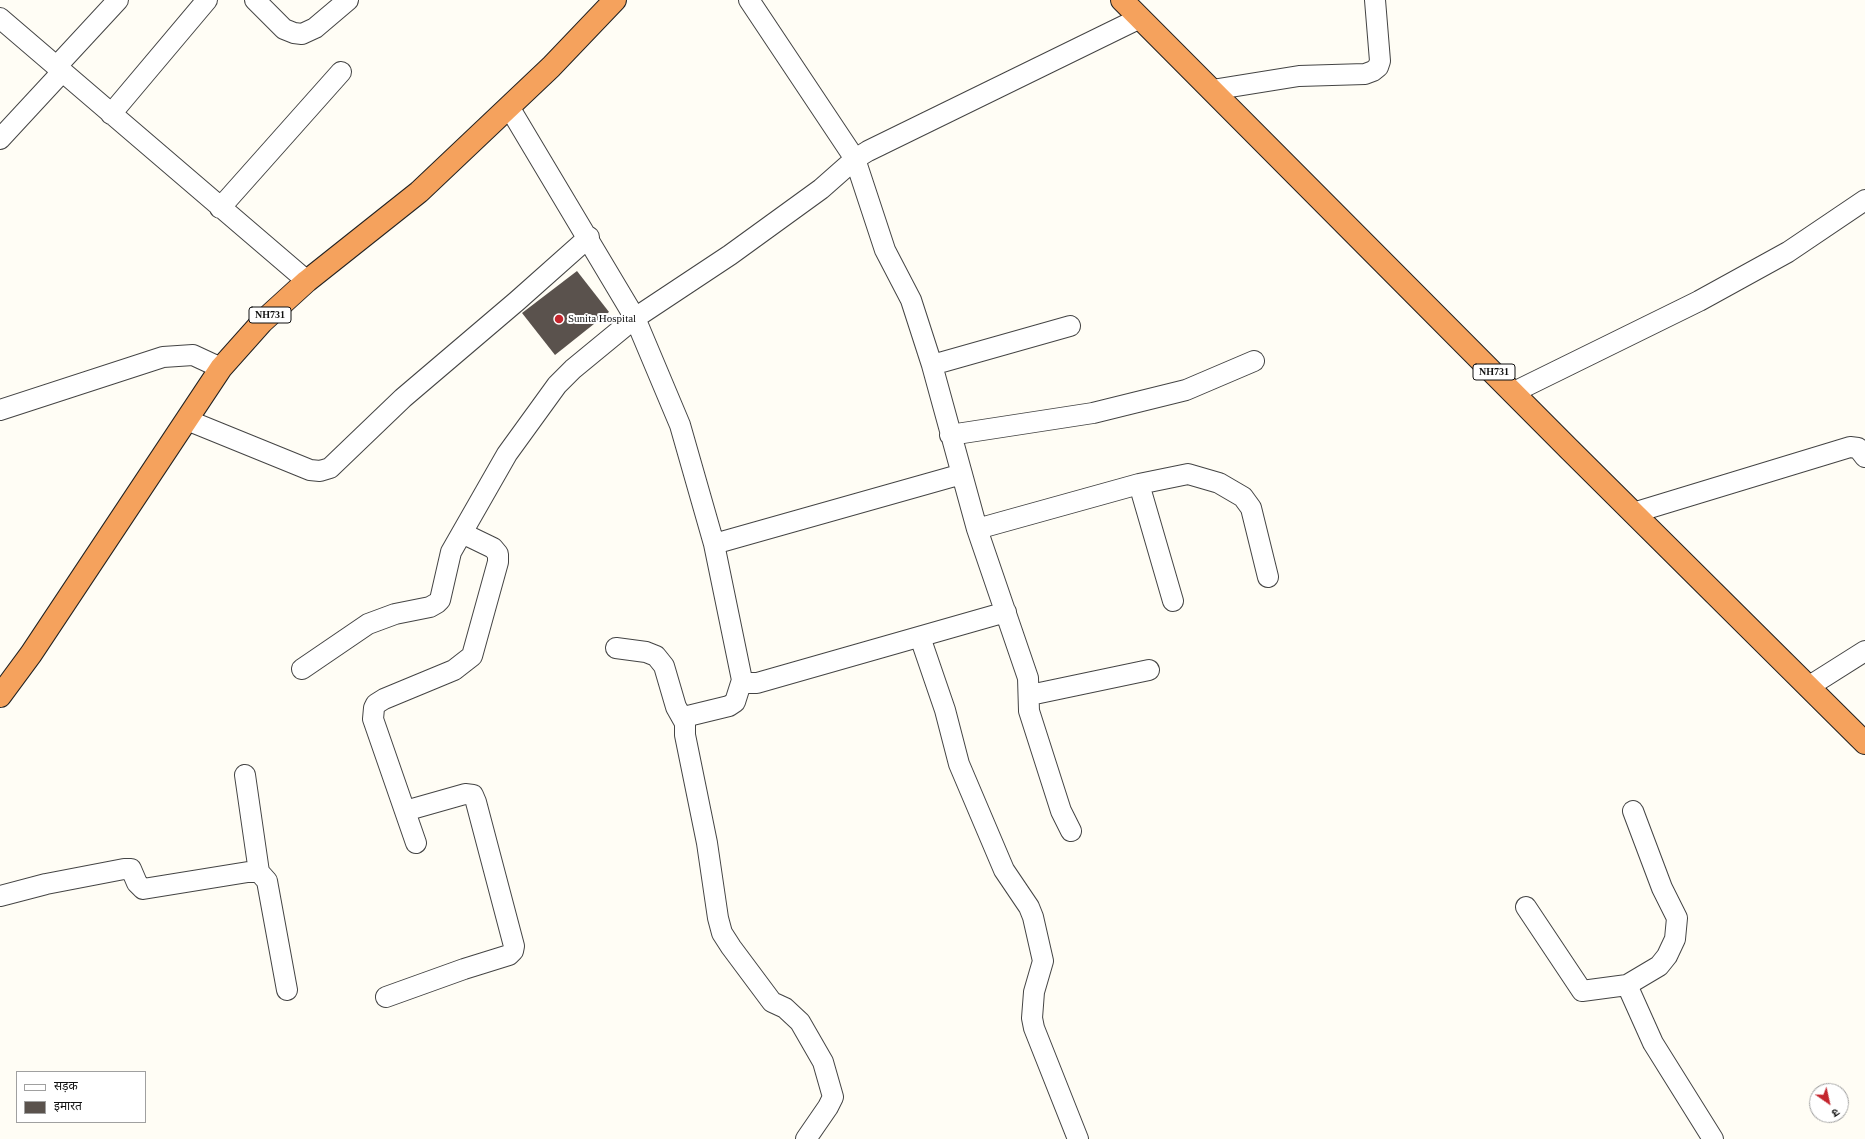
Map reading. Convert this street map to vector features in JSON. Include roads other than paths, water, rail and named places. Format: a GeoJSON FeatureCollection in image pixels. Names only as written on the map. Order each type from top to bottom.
{"type":"FeatureCollection","features":[{"type":"Feature","properties":{"kind":"highway","name":"NH731"},"geometry":{"type":"LineString","coordinates":[[0,696],[31,654],[221,368],[262,322],[307,282],[419,192],[552,67],[615,0]]}},
{"type":"Feature","properties":{"kind":"highway","name":"NH731"},"geometry":{"type":"LineString","coordinates":[[1122,0],[1633,513],[1865,743]]}},
{"type":"Feature","properties":{"kind":"street"},"geometry":{"type":"LineString","coordinates":[[2,132],[59,69],[118,0]]}},
{"type":"Feature","properties":{"kind":"street"},"geometry":{"type":"LineString","coordinates":[[111,114],[207,0]]}},
{"type":"Feature","properties":{"kind":"street"},"geometry":{"type":"LineString","coordinates":[[255,0],[284,29],[302,34],[315,28],[348,0]]}},
{"type":"Feature","properties":{"kind":"street"},"geometry":{"type":"LineString","coordinates":[[749,0],[855,159],[885,250],[907,291],[932,365],[977,529],[1028,678],[1030,695],[1029,711],[1061,811],[1071,831]]}},
{"type":"Feature","properties":{"kind":"street"},"geometry":{"type":"LineString","coordinates":[[1212,90],[1299,76],[1365,74],[1373,71],[1378,66],[1380,61],[1375,0]]}},
{"type":"Feature","properties":{"kind":"street"},"geometry":{"type":"LineString","coordinates":[[0,18],[307,282]]}},
{"type":"Feature","properties":{"kind":"street"},"geometry":{"type":"LineString","coordinates":[[302,669],[368,624],[395,614],[430,607],[440,600],[451,552],[507,454],[557,385],[573,369],[635,318],[730,255],[821,189],[855,159],[874,147],[1140,18]]}},
{"type":"Feature","properties":{"kind":"street"},"geometry":{"type":"LineString","coordinates":[[220,208],[341,72]]}},
{"type":"Feature","properties":{"kind":"street"},"geometry":{"type":"LineString","coordinates":[[509,107],[589,237],[635,318],[680,425],[714,544],[742,680],[735,702],[729,706],[688,716],[685,723],[685,735],[707,843],[718,918],[722,933],[772,1002],[785,1008],[800,1022],[823,1062],[833,1097],[828,1107],[806,1139]]}},
{"type":"Feature","properties":{"kind":"street"},"geometry":{"type":"LineString","coordinates":[[1514,392],[1699,301],[1788,252],[1865,200]]}},
{"type":"Feature","properties":{"kind":"street"},"geometry":{"type":"LineString","coordinates":[[187,420],[310,470],[320,471],[330,468],[403,398],[517,301],[589,237]]}},
{"type":"Feature","properties":{"kind":"street"},"geometry":{"type":"LineString","coordinates":[[932,365],[1070,326]]}},
{"type":"Feature","properties":{"kind":"street"},"geometry":{"type":"LineString","coordinates":[[0,410],[163,357],[193,355],[221,368]]}},
{"type":"Feature","properties":{"kind":"street"},"geometry":{"type":"LineString","coordinates":[[950,435],[1093,413],[1186,390],[1254,361]]}},
{"type":"Feature","properties":{"kind":"street"},"geometry":{"type":"LineString","coordinates":[[1633,513],[1850,447],[1858,448],[1865,457]]}},
{"type":"Feature","properties":{"kind":"street"},"geometry":{"type":"LineString","coordinates":[[714,544],[962,474]]}},
{"type":"Feature","properties":{"kind":"street"},"geometry":{"type":"LineString","coordinates":[[977,529],[1139,484],[1188,474],[1219,483],[1243,497],[1251,508],[1268,577]]}},
{"type":"Feature","properties":{"kind":"street"},"geometry":{"type":"LineString","coordinates":[[1139,484],[1173,601]]}},
{"type":"Feature","properties":{"kind":"street"},"geometry":{"type":"LineString","coordinates":[[416,843],[373,719],[374,708],[376,704],[384,699],[454,670],[472,656],[498,562],[498,554],[493,548],[462,533]]}},
{"type":"Feature","properties":{"kind":"street"},"geometry":{"type":"LineString","coordinates":[[742,680],[757,683],[1006,612]]}},
{"type":"Feature","properties":{"kind":"street"},"geometry":{"type":"LineString","coordinates":[[920,636],[945,710],[959,764],[1004,870],[1029,907],[1033,917],[1043,961],[1034,992],[1032,1018],[1034,1028],[1078,1139]]}},
{"type":"Feature","properties":{"kind":"street"},"geometry":{"type":"LineString","coordinates":[[616,648],[646,652],[656,656],[664,666],[676,707],[685,723]]}},
{"type":"Feature","properties":{"kind":"street"},"geometry":{"type":"LineString","coordinates":[[1808,687],[1865,651]]}},
{"type":"Feature","properties":{"kind":"street"},"geometry":{"type":"LineString","coordinates":[[1030,695],[1149,670]]}},
{"type":"Feature","properties":{"kind":"street"},"geometry":{"type":"LineString","coordinates":[[245,775],[259,872],[266,882],[287,990]]}},
{"type":"Feature","properties":{"kind":"street"},"geometry":{"type":"LineString","coordinates":[[386,997],[508,955],[513,951],[514,946],[476,802],[472,796],[465,794],[405,811]]}},
{"type":"Feature","properties":{"kind":"street"},"geometry":{"type":"LineString","coordinates":[[1526,906],[1582,991],[1627,985],[1659,966],[1667,956],[1675,939],[1676,918],[1662,888],[1633,811]]}},
{"type":"Feature","properties":{"kind":"street"},"geometry":{"type":"LineString","coordinates":[[0,896],[46,884],[124,868],[131,869],[137,883],[143,889],[248,872],[259,872]]}},
{"type":"Feature","properties":{"kind":"street"},"geometry":{"type":"LineString","coordinates":[[1627,985],[1653,1043],[1713,1139]]}},
{"type":"Feature","properties":{"kind":"place","name":"Sunita Hospital"},"geometry":{"type":"Point","coordinates":[559,319]}}]}
